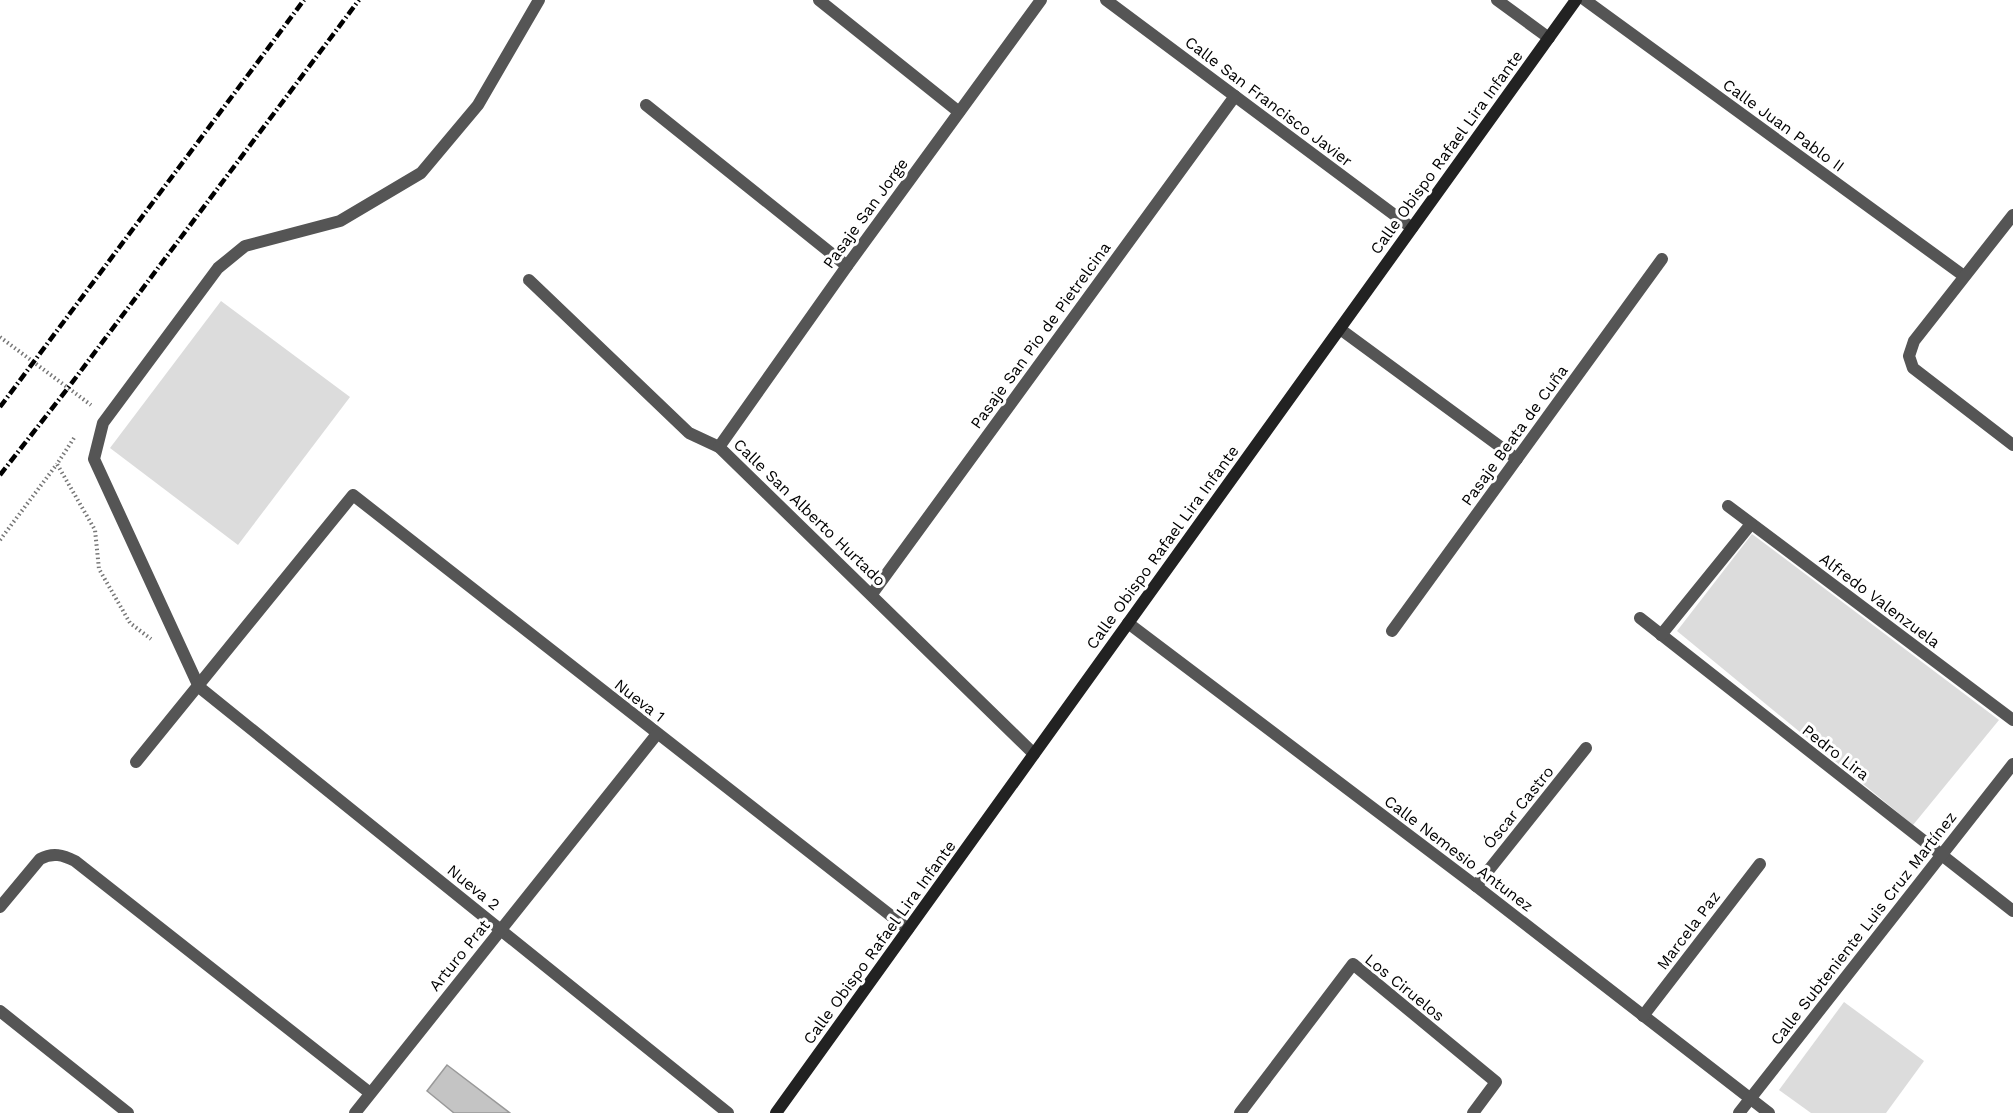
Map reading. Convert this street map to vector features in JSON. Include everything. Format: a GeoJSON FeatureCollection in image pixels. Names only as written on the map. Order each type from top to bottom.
{"type":"FeatureCollection","features":[{"type":"Feature","properties":{"kind":"street"},"geometry":{"type":"LineString","coordinates":[[136,762],[199,687],[94,459],[103,423],[218,268],[245,246],[340,221],[421,173],[478,105],[539,0]]}},
{"type":"Feature","properties":{"kind":"street"},"geometry":{"type":"LineString","coordinates":[[819,0],[959,112]]}},
{"type":"Feature","properties":{"kind":"street","name":"Pasaje San Jorge"},"geometry":{"type":"LineString","coordinates":[[718,447],[1041,0]]}},
{"type":"Feature","properties":{"kind":"street","name":"Calle San Francisco Javier"},"geometry":{"type":"LineString","coordinates":[[1106,0],[1412,228]]}},
{"type":"Feature","properties":{"kind":"street"},"geometry":{"type":"LineString","coordinates":[[1497,0],[1549,38]]}},
{"type":"Feature","properties":{"kind":"street","name":"Calle Obispo Rafael Lira Infante"},"geometry":{"type":"LineString","coordinates":[[776,1113],[1576,0]]}},
{"type":"Feature","properties":{"kind":"street","name":"Calle Juan Pablo II"},"geometry":{"type":"LineString","coordinates":[[1585,0],[1964,276]]}},
{"type":"Feature","properties":{"kind":"street","name":"Pasaje San Pio de Pietrelcina"},"geometry":{"type":"LineString","coordinates":[[872,594],[1235,96]]}},
{"type":"Feature","properties":{"kind":"street"},"geometry":{"type":"LineString","coordinates":[[646,105],[847,266]]}},
{"type":"Feature","properties":{"kind":"street"},"geometry":{"type":"LineString","coordinates":[[2013,214],[1914,341],[1909,356],[1913,368],[2013,445]]}},
{"type":"Feature","properties":{"kind":"street","name":"Pasaje Beata de Cuña"},"geometry":{"type":"LineString","coordinates":[[1392,631],[1662,259]]}},
{"type":"Feature","properties":{"kind":"street","name":"Calle San Alberto Hurtado"},"geometry":{"type":"LineString","coordinates":[[529,280],[689,433],[718,447],[872,594],[1034,754]]}},
{"type":"Feature","properties":{"kind":"street"},"geometry":{"type":"LineString","coordinates":[[1340,329],[1517,459]]}},
{"type":"Feature","properties":{"kind":"street","name":"Nueva 1"},"geometry":{"type":"LineString","coordinates":[[199,687],[353,495],[908,929]]}},
{"type":"Feature","properties":{"kind":"street","name":"Alfredo Valenzuela"},"geometry":{"type":"LineString","coordinates":[[1728,506],[2013,720]]}},
{"type":"Feature","properties":{"kind":"street"},"geometry":{"type":"LineString","coordinates":[[1661,635],[1751,524]]}},
{"type":"Feature","properties":{"kind":"street","name":"Pedro Lira"},"geometry":{"type":"LineString","coordinates":[[1640,618],[2013,911]]}},
{"type":"Feature","properties":{"kind":"street","name":"Calle Nemesio Antunez"},"geometry":{"type":"LineString","coordinates":[[1128,623],[1476,886],[1769,1113]]}},
{"type":"Feature","properties":{"kind":"street","name":"Nueva 2"},"geometry":{"type":"LineString","coordinates":[[199,687],[728,1113]]}},
{"type":"Feature","properties":{"kind":"street","name":"Arturo Prat"},"geometry":{"type":"LineString","coordinates":[[355,1113],[657,734]]}},
{"type":"Feature","properties":{"kind":"street","name":"Óscar Castro"},"geometry":{"type":"LineString","coordinates":[[1476,886],[1586,748]]}},
{"type":"Feature","properties":{"kind":"street","name":"Calle Subteniente Luis Cruz Martínez"},"geometry":{"type":"LineString","coordinates":[[1739,1113],[2013,764]]}},
{"type":"Feature","properties":{"kind":"street"},"geometry":{"type":"LineString","coordinates":[[0,907],[39,859],[47,855],[56,855],[75,861],[370,1094]]}},
{"type":"Feature","properties":{"kind":"street","name":"Marcela Paz"},"geometry":{"type":"LineString","coordinates":[[1643,1016],[1760,864]]}},
{"type":"Feature","properties":{"kind":"street","name":"Los Ciruelos"},"geometry":{"type":"LineString","coordinates":[[1240,1113],[1353,964],[1496,1082],[1473,1113]]}},
{"type":"Feature","properties":{"kind":"street"},"geometry":{"type":"LineString","coordinates":[[0,1011],[128,1113]]}},
{"type":"Feature","properties":{"kind":"path"},"geometry":{"type":"LineString","coordinates":[[0,540],[57,464]]}},
{"type":"Feature","properties":{"kind":"shaded area"},"geometry":{"type":"Polygon","coordinates":[[[221,301],[350,397],[238,545],[110,448],[221,301]]]}},
{"type":"Feature","properties":{"kind":"shaded area"},"geometry":{"type":"Polygon","coordinates":[[[1752,534],[1999,720],[1913,825],[1677,631],[1752,534]]]}},
{"type":"Feature","properties":{"kind":"shaded area"},"geometry":{"type":"Polygon","coordinates":[[[1844,1002],[1924,1061],[1886,1113],[1811,1113],[1779,1090],[1844,1002]]]}},
{"type":"Feature","properties":{"kind":"building"},"geometry":{"type":"Polygon","coordinates":[[[447,1065],[510,1113],[454,1113],[427,1091],[447,1065]]]}},
{"type":"Feature","properties":{"kind":"railway"},"geometry":{"type":"LineString","coordinates":[[0,407],[304,0]]}},
{"type":"Feature","properties":{"kind":"railway"},"geometry":{"type":"LineString","coordinates":[[0,475],[359,0]]}}]}
